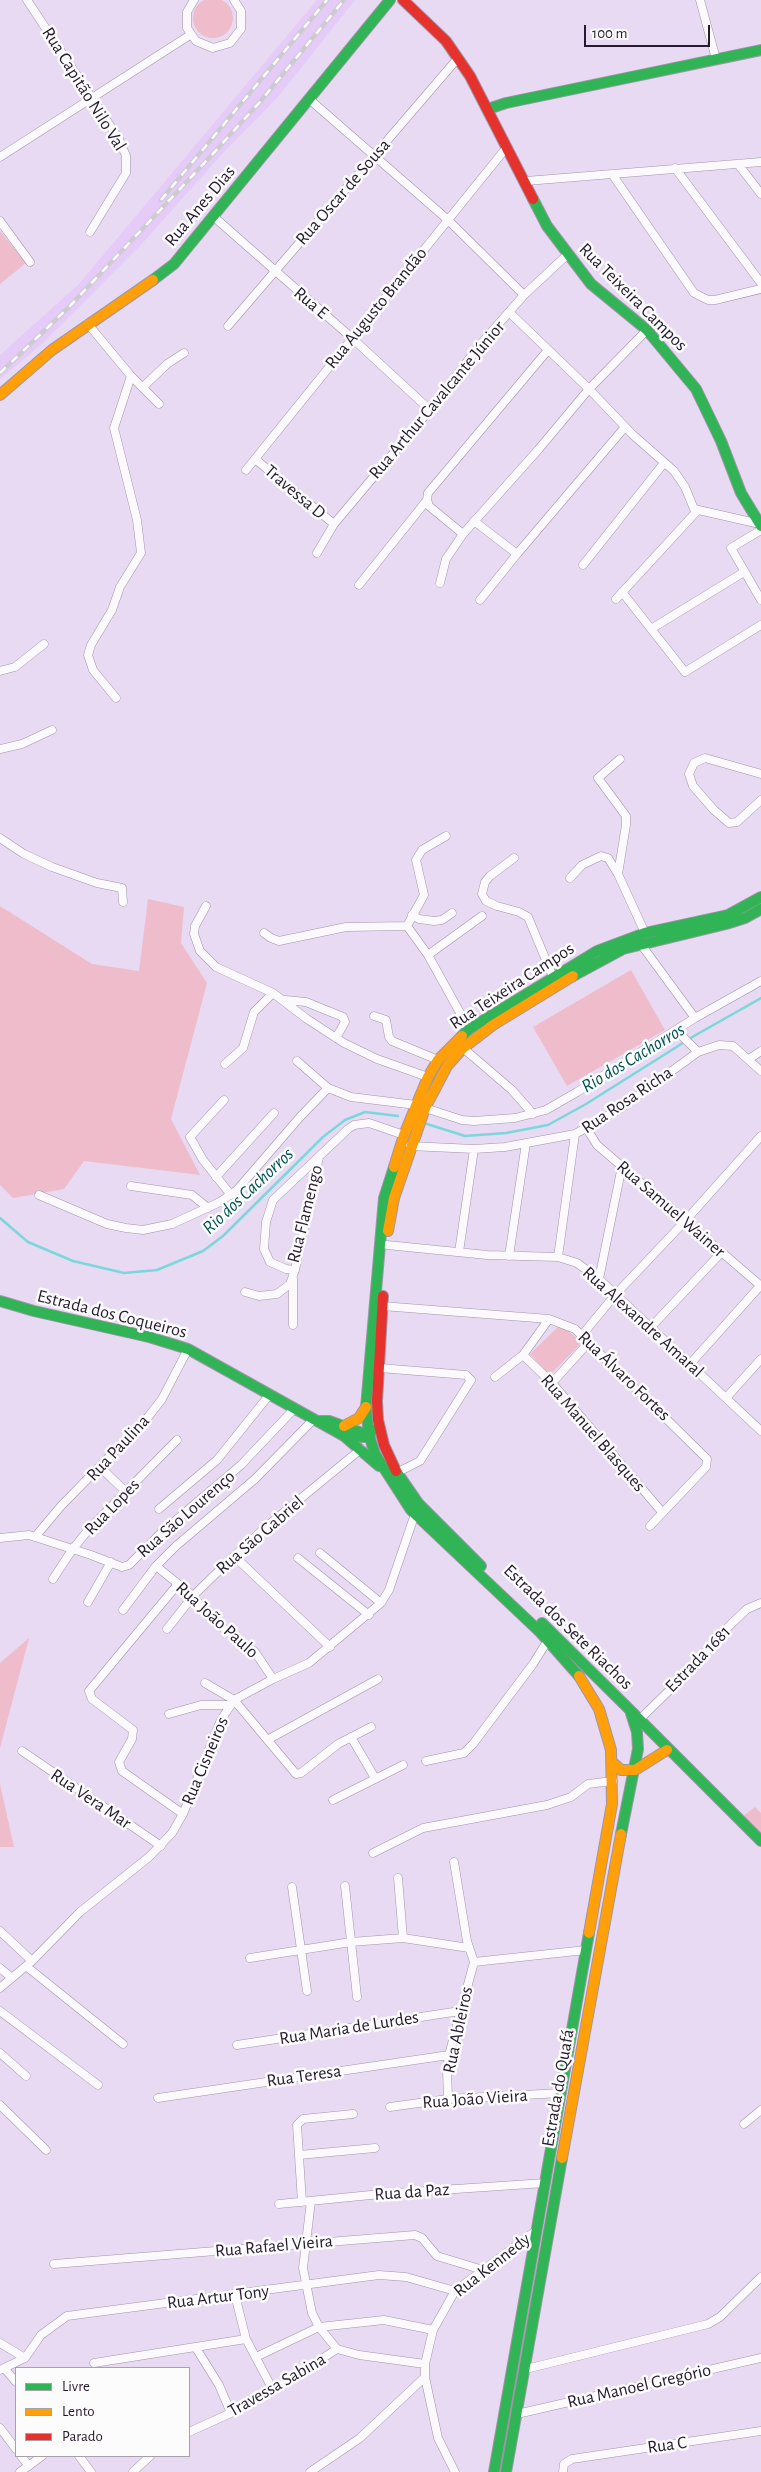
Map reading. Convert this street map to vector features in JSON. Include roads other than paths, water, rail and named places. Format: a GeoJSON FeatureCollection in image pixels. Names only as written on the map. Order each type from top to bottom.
{"type":"FeatureCollection","features":[{"type":"Feature","properties":{"kind":"main road","name":"Rua Anes Dias"},"geometry":{"type":"LineString","coordinates":[[0,395],[52,350],[162,274],[214,217],[390,0]]}},
{"type":"Feature","properties":{"kind":"main road","name":"Rua Teixeira Campos"},"geometry":{"type":"LineString","coordinates":[[403,0],[446,41],[458,58],[488,109],[526,181],[547,226],[567,255],[591,284],[647,330],[696,389],[721,441],[741,493],[761,527]]}},
{"type":"Feature","properties":{"kind":"main road"},"geometry":{"type":"LineString","coordinates":[[488,109],[506,103],[761,50]]}},
{"type":"Feature","properties":{"kind":"main road","name":"Rua Teixeira Campos"},"geometry":{"type":"LineString","coordinates":[[392,1475],[375,1454],[369,1435],[366,1406],[383,1209],[387,1186],[420,1106],[428,1077],[438,1060],[469,1030],[553,976],[597,951],[645,933],[728,915],[761,897]]}},
{"type":"Feature","properties":{"kind":"main road","name":"Rua Teixeira Campos"},"geometry":{"type":"LineString","coordinates":[[420,1106],[446,1066],[463,1048],[493,1025],[591,965],[640,943],[726,924],[745,918],[761,908]]}},
{"type":"Feature","properties":{"kind":"main road","name":"Rua Teixeira Campos"},"geometry":{"type":"LineString","coordinates":[[378,1420],[382,1306],[387,1244],[394,1198],[410,1146],[408,1133]]}},
{"type":"Feature","properties":{"kind":"main road","name":"Estrada dos Coqueiros"},"geometry":{"type":"LineString","coordinates":[[0,1301],[34,1312],[149,1337],[188,1349],[317,1420],[344,1431],[361,1449],[392,1475]]}},
{"type":"Feature","properties":{"kind":"main road"},"geometry":{"type":"LineString","coordinates":[[366,1406],[359,1418],[344,1431],[356,1438],[369,1435],[384,1444]]}},
{"type":"Feature","properties":{"kind":"main road"},"geometry":{"type":"LineString","coordinates":[[369,1435],[378,1420]]}},
{"type":"Feature","properties":{"kind":"main road","name":"Estrada dos Sete Riachos"},"geometry":{"type":"LineString","coordinates":[[378,1420],[392,1475],[415,1514],[548,1640],[576,1670],[599,1709],[608,1736],[612,1762]]}},
{"type":"Feature","properties":{"kind":"main road","name":"Estrada dos Sete Riachos"},"geometry":{"type":"LineString","coordinates":[[392,1475],[418,1503],[630,1710],[667,1750],[761,1841]]}},
{"type":"Feature","properties":{"kind":"main road"},"geometry":{"type":"LineString","coordinates":[[599,1709],[607,1701],[619,1700]]}},
{"type":"Feature","properties":{"kind":"main road","name":"Estrada do Quafá"},"geometry":{"type":"LineString","coordinates":[[506,2472],[526,2369],[610,1886],[635,1770],[638,1742],[630,1710]]}},
{"type":"Feature","properties":{"kind":"main road"},"geometry":{"type":"LineString","coordinates":[[612,1762],[621,1770],[635,1770],[667,1750]]}},
{"type":"Feature","properties":{"kind":"main road","name":"Estrada do Quafá"},"geometry":{"type":"LineString","coordinates":[[494,2472],[612,1804],[612,1762]]}},
{"type":"Feature","properties":{"kind":"street","name":"Rua Capitão Nilo Val"},"geometry":{"type":"LineString","coordinates":[[27,0],[120,139],[128,164],[126,173],[90,232]]}},
{"type":"Feature","properties":{"kind":"street"},"geometry":{"type":"LineString","coordinates":[[190,2],[186,20],[190,35],[196,41],[213,48],[230,43],[237,36],[242,20],[241,11],[235,0]]}},
{"type":"Feature","properties":{"kind":"street"},"geometry":{"type":"LineString","coordinates":[[700,0],[716,59]]}},
{"type":"Feature","properties":{"kind":"street"},"geometry":{"type":"LineString","coordinates":[[0,157],[190,35]]}},
{"type":"Feature","properties":{"kind":"street","name":"Rua Oscar de Sousa"},"geometry":{"type":"LineString","coordinates":[[228,326],[458,58]]}},
{"type":"Feature","properties":{"kind":"street"},"geometry":{"type":"LineString","coordinates":[[309,99],[448,220],[524,295]]}},
{"type":"Feature","properties":{"kind":"street","name":"Rua Augusto Brandão"},"geometry":{"type":"LineString","coordinates":[[246,470],[507,147]]}},
{"type":"Feature","properties":{"kind":"street"},"geometry":{"type":"LineString","coordinates":[[526,181],[761,162]]}},
{"type":"Feature","properties":{"kind":"street"},"geometry":{"type":"LineString","coordinates":[[738,164],[761,194]]}},
{"type":"Feature","properties":{"kind":"street"},"geometry":{"type":"LineString","coordinates":[[675,168],[761,284]]}},
{"type":"Feature","properties":{"kind":"street"},"geometry":{"type":"LineString","coordinates":[[612,174],[694,293],[708,300],[716,300],[761,289]]}},
{"type":"Feature","properties":{"kind":"street","name":"Rua E"},"geometry":{"type":"LineString","coordinates":[[214,217],[352,338],[430,410]]}},
{"type":"Feature","properties":{"kind":"street"},"geometry":{"type":"LineString","coordinates":[[0,221],[30,262]]}},
{"type":"Feature","properties":{"kind":"street","name":"Rua Arthur Cavalcante Júnior"},"geometry":{"type":"LineString","coordinates":[[317,553],[334,524],[509,312],[524,295],[567,255]]}},
{"type":"Feature","properties":{"kind":"street"},"geometry":{"type":"LineString","coordinates":[[509,312],[625,427],[681,478],[692,506],[697,511],[761,527]]}},
{"type":"Feature","properties":{"kind":"street"},"geometry":{"type":"LineString","coordinates":[[88,324],[131,376],[159,404]]}},
{"type":"Feature","properties":{"kind":"street"},"geometry":{"type":"LineString","coordinates":[[440,583],[446,560],[463,534],[538,450],[588,389],[647,330]]}},
{"type":"Feature","properties":{"kind":"street"},"geometry":{"type":"LineString","coordinates":[[359,585],[427,500],[428,493],[548,350]]}},
{"type":"Feature","properties":{"kind":"street"},"geometry":{"type":"LineString","coordinates":[[143,388],[167,364],[184,353]]}},
{"type":"Feature","properties":{"kind":"street"},"geometry":{"type":"LineString","coordinates":[[116,698],[92,670],[88,655],[91,645],[112,610],[120,587],[141,553],[137,520],[114,428],[131,376]]}},
{"type":"Feature","properties":{"kind":"street"},"geometry":{"type":"LineString","coordinates":[[480,600],[625,427]]}},
{"type":"Feature","properties":{"kind":"street","name":"Travessa D"},"geometry":{"type":"LineString","coordinates":[[256,459],[334,524]]}},
{"type":"Feature","properties":{"kind":"street"},"geometry":{"type":"LineString","coordinates":[[583,565],[664,463]]}},
{"type":"Feature","properties":{"kind":"street"},"geometry":{"type":"LineString","coordinates":[[427,500],[435,511],[463,534]]}},
{"type":"Feature","properties":{"kind":"street"},"geometry":{"type":"LineString","coordinates":[[616,599],[697,511]]}},
{"type":"Feature","properties":{"kind":"street"},"geometry":{"type":"LineString","coordinates":[[474,521],[517,554]]}},
{"type":"Feature","properties":{"kind":"street"},"geometry":{"type":"LineString","coordinates":[[761,527],[731,548],[761,600]]}},
{"type":"Feature","properties":{"kind":"street"},"geometry":{"type":"LineString","coordinates":[[651,629],[744,572]]}},
{"type":"Feature","properties":{"kind":"street"},"geometry":{"type":"LineString","coordinates":[[622,592],[685,672],[761,625]]}},
{"type":"Feature","properties":{"kind":"street"},"geometry":{"type":"LineString","coordinates":[[0,671],[15,667],[44,644]]}},
{"type":"Feature","properties":{"kind":"street"},"geometry":{"type":"LineString","coordinates":[[0,749],[36,739],[52,730]]}},
{"type":"Feature","properties":{"kind":"street"},"geometry":{"type":"LineString","coordinates":[[761,774],[711,758],[694,763],[689,774],[693,786],[726,822],[737,822],[761,800]]}},
{"type":"Feature","properties":{"kind":"street"},"geometry":{"type":"LineString","coordinates":[[618,874],[626,820],[624,812],[598,778],[599,775],[620,759]]}},
{"type":"Feature","properties":{"kind":"street"},"geometry":{"type":"LineString","coordinates":[[407,926],[421,902],[424,889],[417,872],[416,860],[422,850],[446,836]]}},
{"type":"Feature","properties":{"kind":"street"},"geometry":{"type":"LineString","coordinates":[[0,838],[44,864],[97,883],[122,888],[122,902]]}},
{"type":"Feature","properties":{"kind":"street"},"geometry":{"type":"LineString","coordinates":[[570,878],[582,865],[601,856],[608,858],[618,874],[645,933]]}},
{"type":"Feature","properties":{"kind":"street"},"geometry":{"type":"LineString","coordinates":[[514,858],[490,876],[485,882],[482,894],[486,900],[497,906],[519,912],[528,918],[553,976]]}},
{"type":"Feature","properties":{"kind":"street"},"geometry":{"type":"LineString","coordinates":[[206,906],[195,926],[194,934],[200,951],[216,968],[273,993],[285,1000],[300,1015],[336,1038],[377,1059],[428,1077]]}},
{"type":"Feature","properties":{"kind":"street"},"geometry":{"type":"LineString","coordinates":[[412,915],[434,922],[452,913]]}},
{"type":"Feature","properties":{"kind":"street"},"geometry":{"type":"LineString","coordinates":[[428,955],[482,916]]}},
{"type":"Feature","properties":{"kind":"street"},"geometry":{"type":"LineString","coordinates":[[264,933],[270,938],[279,941],[346,927],[407,926]]}},
{"type":"Feature","properties":{"kind":"street"},"geometry":{"type":"LineString","coordinates":[[407,926],[428,955],[469,1030]]}},
{"type":"Feature","properties":{"kind":"street"},"geometry":{"type":"LineString","coordinates":[[640,943],[695,1018]]}},
{"type":"Feature","properties":{"kind":"street","name":"Rua Rosa Richa"},"geometry":{"type":"LineString","coordinates":[[297,1061],[328,1088],[351,1097],[420,1106],[462,1120],[515,1118],[533,1114],[577,1092],[680,1034],[695,1018],[761,981]]}},
{"type":"Feature","properties":{"kind":"street"},"geometry":{"type":"LineString","coordinates":[[225,1064],[243,1048],[254,1012],[273,993]]}},
{"type":"Feature","properties":{"kind":"street"},"geometry":{"type":"LineString","coordinates":[[285,1000],[306,1002],[343,1017],[345,1022],[336,1038]]}},
{"type":"Feature","properties":{"kind":"street"},"geometry":{"type":"LineString","coordinates":[[374,1016],[386,1020],[389,1037],[392,1041],[438,1060]]}},
{"type":"Feature","properties":{"kind":"street"},"geometry":{"type":"LineString","coordinates":[[680,1034],[696,1050]]}},
{"type":"Feature","properties":{"kind":"street","name":"Rua Rosa Richa"},"geometry":{"type":"LineString","coordinates":[[410,1146],[474,1149],[526,1143],[575,1134],[618,1110],[696,1050],[719,1044],[733,1046],[750,1059]]}},
{"type":"Feature","properties":{"kind":"street"},"geometry":{"type":"LineString","coordinates":[[463,1048],[512,1090],[533,1114]]}},
{"type":"Feature","properties":{"kind":"street"},"geometry":{"type":"LineString","coordinates":[[761,1051],[750,1059],[761,1071]]}},
{"type":"Feature","properties":{"kind":"street"},"geometry":{"type":"LineString","coordinates":[[39,1195],[107,1224],[143,1230],[172,1224],[208,1208],[231,1195],[328,1088]]}},
{"type":"Feature","properties":{"kind":"street"},"geometry":{"type":"LineString","coordinates":[[224,1100],[190,1137],[203,1160],[231,1195]]}},
{"type":"Feature","properties":{"kind":"street"},"geometry":{"type":"LineString","coordinates":[[216,1177],[274,1113]]}},
{"type":"Feature","properties":{"kind":"street","name":"Rua Flamengo"},"geometry":{"type":"LineString","coordinates":[[318,1157],[294,1274],[278,1266],[266,1256],[263,1241],[266,1222],[273,1200],[318,1157],[354,1125],[370,1123],[408,1133]]}},
{"type":"Feature","properties":{"kind":"street","name":"Rua Samuel Wainer"},"geometry":{"type":"LineString","coordinates":[[587,1129],[597,1145],[761,1286]]}},
{"type":"Feature","properties":{"kind":"street"},"geometry":{"type":"LineString","coordinates":[[558,1257],[575,1134]]}},
{"type":"Feature","properties":{"kind":"street"},"geometry":{"type":"LineString","coordinates":[[582,1335],[615,1295],[686,1220],[761,1136]]}},
{"type":"Feature","properties":{"kind":"street"},"geometry":{"type":"LineString","coordinates":[[509,1256],[526,1143]]}},
{"type":"Feature","properties":{"kind":"street"},"geometry":{"type":"LineString","coordinates":[[459,1252],[474,1149]]}},
{"type":"Feature","properties":{"kind":"street"},"geometry":{"type":"LineString","coordinates":[[600,1279],[622,1166]]}},
{"type":"Feature","properties":{"kind":"street"},"geometry":{"type":"LineString","coordinates":[[131,1186],[192,1195],[208,1208]]}},
{"type":"Feature","properties":{"kind":"street","name":"Rua Alexandre Amaral"},"geometry":{"type":"LineString","coordinates":[[387,1244],[509,1256],[558,1257],[577,1263],[600,1279],[761,1431]]}},
{"type":"Feature","properties":{"kind":"street"},"geometry":{"type":"LineString","coordinates":[[651,1327],[721,1253]]}},
{"type":"Feature","properties":{"kind":"street"},"geometry":{"type":"LineString","coordinates":[[245,1292],[259,1296],[277,1294],[285,1290],[294,1274]]}},
{"type":"Feature","properties":{"kind":"street"},"geometry":{"type":"LineString","coordinates":[[293,1325],[294,1274]]}},
{"type":"Feature","properties":{"kind":"street"},"geometry":{"type":"LineString","coordinates":[[691,1363],[761,1286]]}},
{"type":"Feature","properties":{"kind":"street","name":"Rua Álvaro Fortes"},"geometry":{"type":"LineString","coordinates":[[382,1306],[548,1319],[564,1323],[582,1335],[705,1455],[706,1467],[662,1512]]}},
{"type":"Feature","properties":{"kind":"street"},"geometry":{"type":"LineString","coordinates":[[495,1378],[523,1355],[548,1319]]}},
{"type":"Feature","properties":{"kind":"street"},"geometry":{"type":"LineString","coordinates":[[552,1383],[589,1342]]}},
{"type":"Feature","properties":{"kind":"street","name":"Rua Paulina"},"geometry":{"type":"LineString","coordinates":[[35,1537],[55,1512],[148,1417],[162,1398],[188,1349]]}},
{"type":"Feature","properties":{"kind":"street","name":"Rua Manuel Blasques"},"geometry":{"type":"LineString","coordinates":[[523,1355],[552,1383],[662,1512]]}},
{"type":"Feature","properties":{"kind":"street"},"geometry":{"type":"LineString","coordinates":[[726,1398],[761,1359]]}},
{"type":"Feature","properties":{"kind":"street"},"geometry":{"type":"LineString","coordinates":[[380,1368],[466,1375],[471,1380],[420,1461],[392,1475]]}},
{"type":"Feature","properties":{"kind":"street"},"geometry":{"type":"LineString","coordinates":[[159,1509],[222,1455],[270,1394]]}},
{"type":"Feature","properties":{"kind":"street","name":"Rua São Lourenço"},"geometry":{"type":"LineString","coordinates":[[0,1538],[20,1535],[35,1537],[122,1567],[129,1565],[162,1532],[222,1483],[263,1444],[295,1408]]}},
{"type":"Feature","properties":{"kind":"street"},"geometry":{"type":"LineString","coordinates":[[123,1610],[156,1566],[176,1546],[280,1456],[317,1420]]}},
{"type":"Feature","properties":{"kind":"street","name":"Rua Lopes"},"geometry":{"type":"LineString","coordinates":[[53,1579],[72,1550],[177,1440]]}},
{"type":"Feature","properties":{"kind":"street","name":"Rua São Gabriel"},"geometry":{"type":"LineString","coordinates":[[167,1629],[192,1596],[234,1556],[266,1527],[361,1449]]}},
{"type":"Feature","properties":{"kind":"street"},"geometry":{"type":"LineString","coordinates":[[100,1467],[126,1492]]}},
{"type":"Feature","properties":{"kind":"street"},"geometry":{"type":"LineString","coordinates":[[650,1526],[662,1512]]}},
{"type":"Feature","properties":{"kind":"street","name":"Rua Cisneiros"},"geometry":{"type":"LineString","coordinates":[[0,1988],[29,1963],[80,1912],[161,1846],[183,1814],[206,1755],[232,1703],[273,1679],[300,1668],[330,1647],[369,1615],[380,1603],[389,1590],[415,1514]]}},
{"type":"Feature","properties":{"kind":"street"},"geometry":{"type":"LineString","coordinates":[[320,1553],[380,1603]]}},
{"type":"Feature","properties":{"kind":"street"},"geometry":{"type":"LineString","coordinates":[[234,1556],[330,1647]]}},
{"type":"Feature","properties":{"kind":"street"},"geometry":{"type":"LineString","coordinates":[[298,1558],[369,1615]]}},
{"type":"Feature","properties":{"kind":"street"},"geometry":{"type":"LineString","coordinates":[[88,1602],[112,1562]]}},
{"type":"Feature","properties":{"kind":"street","name":"Rua João Paulo"},"geometry":{"type":"LineString","coordinates":[[156,1566],[192,1596],[211,1619],[255,1652],[273,1679]]}},
{"type":"Feature","properties":{"kind":"street"},"geometry":{"type":"LineString","coordinates":[[178,1584],[89,1690],[92,1699],[133,1730],[132,1739],[120,1758],[122,1770],[183,1814]]}},
{"type":"Feature","properties":{"kind":"street","name":"Estrada 1681"},"geometry":{"type":"LineString","coordinates":[[639,1720],[685,1675],[729,1626],[747,1609],[761,1603]]}},
{"type":"Feature","properties":{"kind":"street"},"geometry":{"type":"LineString","coordinates":[[426,1761],[464,1753],[473,1744],[533,1664],[548,1640]]}},
{"type":"Feature","properties":{"kind":"street"},"geometry":{"type":"LineString","coordinates":[[269,1739],[378,1679]]}},
{"type":"Feature","properties":{"kind":"street"},"geometry":{"type":"LineString","coordinates":[[205,1683],[232,1703],[269,1739],[294,1773],[301,1773],[324,1753],[371,1727]]}},
{"type":"Feature","properties":{"kind":"street"},"geometry":{"type":"LineString","coordinates":[[169,1714],[200,1705],[232,1703]]}},
{"type":"Feature","properties":{"kind":"street"},"geometry":{"type":"LineString","coordinates":[[351,1737],[375,1778]]}},
{"type":"Feature","properties":{"kind":"street","name":"Rua Vera Mar"},"geometry":{"type":"LineString","coordinates":[[22,1751],[161,1846]]}},
{"type":"Feature","properties":{"kind":"street"},"geometry":{"type":"LineString","coordinates":[[333,1800],[403,1765]]}},
{"type":"Feature","properties":{"kind":"street"},"geometry":{"type":"LineString","coordinates":[[373,1853],[423,1828],[547,1805],[570,1797],[588,1784],[613,1781]]}},
{"type":"Feature","properties":{"kind":"street"},"geometry":{"type":"LineString","coordinates":[[454,1862],[469,1948],[474,1962],[586,1950]]}},
{"type":"Feature","properties":{"kind":"street"},"geometry":{"type":"LineString","coordinates":[[398,1878],[403,1938]]}},
{"type":"Feature","properties":{"kind":"street"},"geometry":{"type":"LineString","coordinates":[[345,1886],[357,1998]]}},
{"type":"Feature","properties":{"kind":"street"},"geometry":{"type":"LineString","coordinates":[[292,1887],[307,1991]]}},
{"type":"Feature","properties":{"kind":"street"},"geometry":{"type":"LineString","coordinates":[[0,1931],[29,1963],[123,2044]]}},
{"type":"Feature","properties":{"kind":"street"},"geometry":{"type":"LineString","coordinates":[[250,1958],[351,1942],[403,1938],[469,1948]]}},
{"type":"Feature","properties":{"kind":"street","name":"Rua Ableiros"},"geometry":{"type":"LineString","coordinates":[[448,2099],[447,2070],[449,2055],[474,1962]]}},
{"type":"Feature","properties":{"kind":"street"},"geometry":{"type":"LineString","coordinates":[[0,1968],[12,1978]]}},
{"type":"Feature","properties":{"kind":"street"},"geometry":{"type":"LineString","coordinates":[[0,2011],[98,2085]]}},
{"type":"Feature","properties":{"kind":"street","name":"Rua Maria de Lurdes"},"geometry":{"type":"LineString","coordinates":[[237,2046],[460,2011]]}},
{"type":"Feature","properties":{"kind":"street"},"geometry":{"type":"LineString","coordinates":[[0,2053],[26,2076]]}},
{"type":"Feature","properties":{"kind":"street","name":"Rua Teresa"},"geometry":{"type":"LineString","coordinates":[[158,2098],[449,2055]]}},
{"type":"Feature","properties":{"kind":"street","name":"Rua João Vieira"},"geometry":{"type":"LineString","coordinates":[[390,2107],[448,2099],[561,2093]]}},
{"type":"Feature","properties":{"kind":"street"},"geometry":{"type":"LineString","coordinates":[[0,2105],[46,2150]]}},
{"type":"Feature","properties":{"kind":"street"},"geometry":{"type":"LineString","coordinates":[[744,2124],[761,2110]]}},
{"type":"Feature","properties":{"kind":"street"},"geometry":{"type":"LineString","coordinates":[[302,2202],[297,2125],[300,2121],[353,2114]]}},
{"type":"Feature","properties":{"kind":"street"},"geometry":{"type":"LineString","coordinates":[[299,2155],[374,2148]]}},
{"type":"Feature","properties":{"kind":"street","name":"Rua da Paz"},"geometry":{"type":"LineString","coordinates":[[279,2204],[381,2194],[545,2183]]}},
{"type":"Feature","properties":{"kind":"street"},"geometry":{"type":"LineString","coordinates":[[311,2201],[303,2268],[306,2286],[312,2313],[319,2327],[338,2349]]}},
{"type":"Feature","properties":{"kind":"street","name":"Rua Kennedy"},"geometry":{"type":"LineString","coordinates":[[455,2472],[438,2438],[425,2377],[425,2364],[433,2330],[456,2291],[538,2229]]}},
{"type":"Feature","properties":{"kind":"street","name":"Rua Rafael Vieira"},"geometry":{"type":"LineString","coordinates":[[54,2264],[306,2243],[419,2236],[437,2256],[483,2270]]}},
{"type":"Feature","properties":{"kind":"street","name":"Rua Artur Tony"},"geometry":{"type":"LineString","coordinates":[[2,2369],[25,2358],[41,2335],[67,2316],[394,2275],[456,2291]]}},
{"type":"Feature","properties":{"kind":"street"},"geometry":{"type":"LineString","coordinates":[[526,2369],[708,2324],[720,2317],[761,2277]]}},
{"type":"Feature","properties":{"kind":"street"},"geometry":{"type":"LineString","coordinates":[[235,2294],[246,2339],[273,2390]]}},
{"type":"Feature","properties":{"kind":"street"},"geometry":{"type":"LineString","coordinates":[[256,2357],[319,2327],[384,2320],[433,2330]]}},
{"type":"Feature","properties":{"kind":"street"},"geometry":{"type":"LineString","coordinates":[[94,2363],[246,2339]]}},
{"type":"Feature","properties":{"kind":"street"},"geometry":{"type":"LineString","coordinates":[[0,2343],[25,2358]]}},
{"type":"Feature","properties":{"kind":"street"},"geometry":{"type":"LineString","coordinates":[[196,2348],[213,2374],[231,2413]]}},
{"type":"Feature","properties":{"kind":"street","name":"Travessa Sabina"},"geometry":{"type":"LineString","coordinates":[[190,2432],[231,2413],[273,2390],[338,2349],[370,2357],[425,2364]]}},
{"type":"Feature","properties":{"kind":"street","name":"Rua Manoel Gregório"},"geometry":{"type":"LineString","coordinates":[[517,2414],[761,2358]]}},
{"type":"Feature","properties":{"kind":"street"},"geometry":{"type":"LineString","coordinates":[[2,2369],[15,2381]]}},
{"type":"Feature","properties":{"kind":"street"},"geometry":{"type":"LineString","coordinates":[[310,2472],[360,2438],[425,2377]]}},
{"type":"Feature","properties":{"kind":"street"},"geometry":{"type":"LineString","coordinates":[[0,2428],[15,2448]]}},
{"type":"Feature","properties":{"kind":"street","name":"Rua C"},"geometry":{"type":"LineString","coordinates":[[563,2472],[564,2464],[572,2459],[761,2431]]}},
{"type":"Feature","properties":{"kind":"street"},"geometry":{"type":"LineString","coordinates":[[23,2457],[29,2466]]}},
{"type":"Feature","properties":{"kind":"street"},"geometry":{"type":"LineString","coordinates":[[20,2472],[41,2457]]}},
{"type":"Feature","properties":{"kind":"street"},"geometry":{"type":"LineString","coordinates":[[80,2457],[91,2472]]}},
{"type":"Feature","properties":{"kind":"street"},"geometry":{"type":"LineString","coordinates":[[133,2472],[149,2457]]}},
{"type":"Feature","properties":{"kind":"waterway","name":"Rio dos Cachorros"},"geometry":{"type":"LineString","coordinates":[[427,1124],[465,1136],[506,1133],[548,1125],[586,1104],[694,1036],[761,998]]}},
{"type":"Feature","properties":{"kind":"waterway","name":"Rio dos Cachorros"},"geometry":{"type":"LineString","coordinates":[[0,1218],[28,1242],[73,1261],[124,1273],[157,1270],[203,1251],[223,1236],[323,1137],[345,1120],[365,1112],[398,1116]]}},
{"type":"Feature","properties":{"kind":"railway"},"geometry":{"type":"LineString","coordinates":[[161,200],[327,0]]}},
{"type":"Feature","properties":{"kind":"railway"},"geometry":{"type":"LineString","coordinates":[[0,373],[69,307],[210,157],[259,103],[344,0]]}}]}
